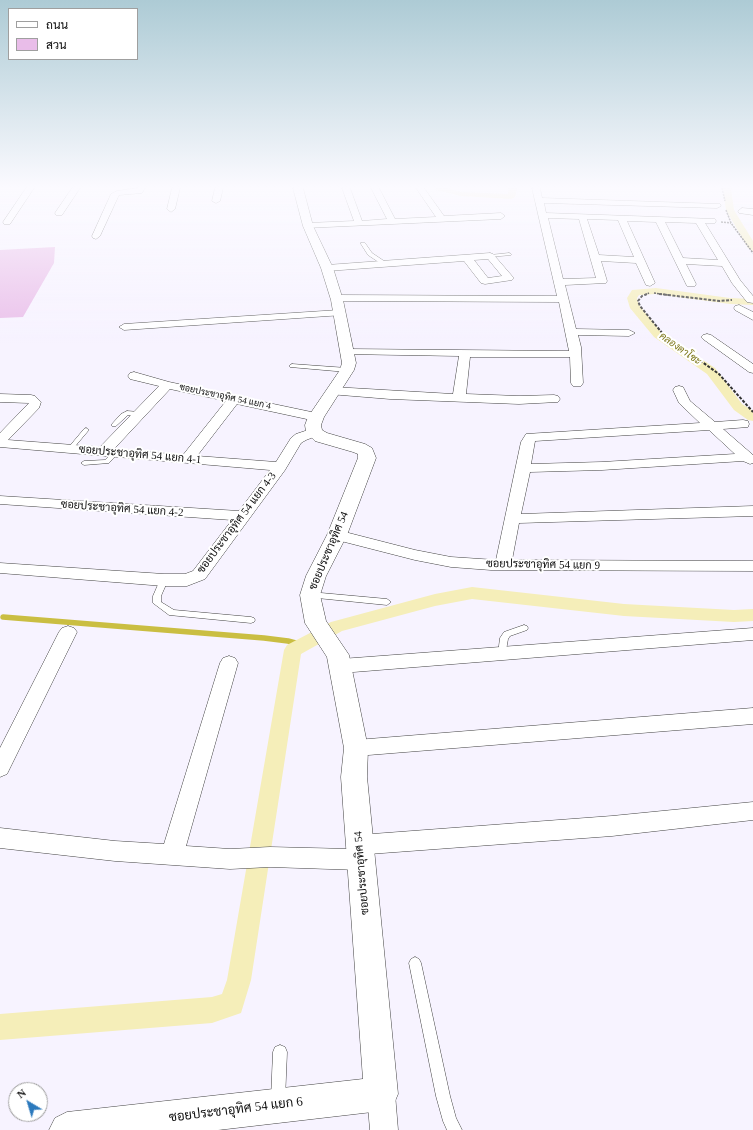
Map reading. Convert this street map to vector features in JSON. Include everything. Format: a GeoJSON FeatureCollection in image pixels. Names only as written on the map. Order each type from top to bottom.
{"type":"FeatureCollection","features":[{"type":"Feature","properties":{"kind":"street"},"geometry":{"type":"LineString","coordinates":[[315,241],[327,268],[338,305],[349,363],[347,370],[333,391],[315,425]]}},
{"type":"Feature","properties":{"kind":"street"},"geometry":{"type":"LineString","coordinates":[[550,241],[575,347],[574,354],[577,383]]}},
{"type":"Feature","properties":{"kind":"street"},"geometry":{"type":"LineString","coordinates":[[560,282],[602,281],[589,241]]}},
{"type":"Feature","properties":{"kind":"street"},"geometry":{"type":"LineString","coordinates":[[631,241],[650,283]]}},
{"type":"Feature","properties":{"kind":"street"},"geometry":{"type":"LineString","coordinates":[[670,241],[692,284]]}},
{"type":"Feature","properties":{"kind":"street"},"geometry":{"type":"LineString","coordinates":[[711,241],[724,263],[751,300]]}},
{"type":"Feature","properties":{"kind":"street"},"geometry":{"type":"LineString","coordinates":[[327,268],[490,256],[509,278],[485,281],[467,258]]}},
{"type":"Feature","properties":{"kind":"street"},"geometry":{"type":"LineString","coordinates":[[594,258],[639,260]]}},
{"type":"Feature","properties":{"kind":"street"},"geometry":{"type":"LineString","coordinates":[[680,261],[724,263]]}},
{"type":"Feature","properties":{"kind":"street"},"geometry":{"type":"LineString","coordinates":[[124,327],[338,305],[564,299]]}},
{"type":"Feature","properties":{"kind":"street"},"geometry":{"type":"LineString","coordinates":[[736,304],[753,317]]}},
{"type":"Feature","properties":{"kind":"street"},"geometry":{"type":"LineString","coordinates":[[147,338],[150,325]]}},
{"type":"Feature","properties":{"kind":"street"},"geometry":{"type":"LineString","coordinates":[[572,332],[629,333]]}},
{"type":"Feature","properties":{"kind":"street"},"geometry":{"type":"LineString","coordinates":[[606,333],[611,344]]}},
{"type":"Feature","properties":{"kind":"street"},"geometry":{"type":"LineString","coordinates":[[707,337],[753,369]]}},
{"type":"Feature","properties":{"kind":"street"},"geometry":{"type":"LineString","coordinates":[[347,352],[574,354]]}},
{"type":"Feature","properties":{"kind":"street"},"geometry":{"type":"LineString","coordinates":[[459,397],[465,353]]}},
{"type":"Feature","properties":{"kind":"street","name":"ซอยประชาอุทิศ 54 แยก 4"},"geometry":{"type":"LineString","coordinates":[[134,376],[167,385],[234,399],[315,425]]}},
{"type":"Feature","properties":{"kind":"street"},"geometry":{"type":"LineString","coordinates":[[109,452],[139,414],[167,385]]}},
{"type":"Feature","properties":{"kind":"street"},"geometry":{"type":"LineString","coordinates":[[679,390],[685,403],[750,460]]}},
{"type":"Feature","properties":{"kind":"street"},"geometry":{"type":"LineString","coordinates":[[333,391],[459,397],[554,399]]}},
{"type":"Feature","properties":{"kind":"street"},"geometry":{"type":"LineString","coordinates":[[0,398],[31,399],[35,402],[35,405],[0,440]]}},
{"type":"Feature","properties":{"kind":"street"},"geometry":{"type":"LineString","coordinates":[[187,459],[234,399]]}},
{"type":"Feature","properties":{"kind":"street"},"geometry":{"type":"LineString","coordinates":[[503,565],[524,468],[528,442],[531,437],[743,424]]}},
{"type":"Feature","properties":{"kind":"street","name":"ซอยประชาอุทิศ 54 แยก 4-3"},"geometry":{"type":"LineString","coordinates":[[0,568],[164,580],[187,580],[199,575],[301,437],[315,425]]}},
{"type":"Feature","properties":{"kind":"street","name":"ซอยประชาอุทิศ 54"},"geometry":{"type":"LineString","coordinates":[[315,425],[321,437],[359,448],[366,452],[367,458],[337,535],[316,576],[310,595],[329,644],[356,748],[354,777],[384,1130]]}},
{"type":"Feature","properties":{"kind":"street","name":"ซอยประชาอุทิศ 54 แยก 4-1"},"geometry":{"type":"LineString","coordinates":[[0,443],[280,466]]}},
{"type":"Feature","properties":{"kind":"street"},"geometry":{"type":"LineString","coordinates":[[524,468],[750,460]]}},
{"type":"Feature","properties":{"kind":"street","name":"ซอยประชาอุทิศ 54 แยก 4-2"},"geometry":{"type":"LineString","coordinates":[[0,500],[88,507],[243,516]]}},
{"type":"Feature","properties":{"kind":"street"},"geometry":{"type":"LineString","coordinates":[[513,519],[753,511]]}},
{"type":"Feature","properties":{"kind":"street","name":"ซอยประชาอุทิศ 54 แยก 9"},"geometry":{"type":"LineString","coordinates":[[337,535],[415,555],[451,562],[503,565],[753,566]]}},
{"type":"Feature","properties":{"kind":"street"},"geometry":{"type":"LineString","coordinates":[[0,768],[68,632]]}},
{"type":"Feature","properties":{"kind":"street"},"geometry":{"type":"LineString","coordinates":[[329,644],[502,654],[753,634]]}},
{"type":"Feature","properties":{"kind":"street"},"geometry":{"type":"LineString","coordinates":[[172,854],[229,663]]}},
{"type":"Feature","properties":{"kind":"street"},"geometry":{"type":"LineString","coordinates":[[356,748],[753,716]]}},
{"type":"Feature","properties":{"kind":"street"},"geometry":{"type":"LineString","coordinates":[[0,838],[115,851],[230,859],[360,853],[411,840],[612,826],[753,811]]}},
{"type":"Feature","properties":{"kind":"street","name":"ซอยประชาอุทิศ 54 แยก 6"},"geometry":{"type":"LineString","coordinates":[[67,1130],[381,1094]]}},
{"type":"Feature","properties":{"kind":"lane"},"geometry":{"type":"LineString","coordinates":[[363,244],[370,254],[385,264]]}},
{"type":"Feature","properties":{"kind":"lane"},"geometry":{"type":"LineString","coordinates":[[490,256],[509,254]]}},
{"type":"Feature","properties":{"kind":"lane"},"geometry":{"type":"LineString","coordinates":[[292,366],[347,370]]}},
{"type":"Feature","properties":{"kind":"lane"},"geometry":{"type":"LineString","coordinates":[[114,425],[123,415],[127,413],[139,414]]}},
{"type":"Feature","properties":{"kind":"lane"},"geometry":{"type":"LineString","coordinates":[[70,449],[86,430]]}},
{"type":"Feature","properties":{"kind":"lane"},"geometry":{"type":"LineString","coordinates":[[84,464],[107,462],[109,452]]}},
{"type":"Feature","properties":{"kind":"lane"},"geometry":{"type":"LineString","coordinates":[[164,580],[157,596],[157,603],[172,613],[251,620]]}},
{"type":"Feature","properties":{"kind":"lane"},"geometry":{"type":"LineString","coordinates":[[310,595],[387,602]]}},
{"type":"Feature","properties":{"kind":"lane"},"geometry":{"type":"LineString","coordinates":[[502,654],[506,634],[524,628]]}},
{"type":"Feature","properties":{"kind":"lane"},"geometry":{"type":"LineString","coordinates":[[415,963],[443,1096],[450,1121],[455,1130]]}},
{"type":"Feature","properties":{"kind":"lane"},"geometry":{"type":"LineString","coordinates":[[278,1106],[280,1052]]}},
{"type":"Feature","properties":{"kind":"path"},"geometry":{"type":"LineString","coordinates":[[744,241],[753,253]]}},
{"type":"Feature","properties":{"kind":"path"},"geometry":{"type":"LineString","coordinates":[[736,304],[652,293],[642,296],[638,301],[640,306],[664,334],[719,374],[753,412]]}},
{"type":"Feature","properties":{"kind":"green space"},"geometry":{"type":"Polygon","coordinates":[[[55,247],[54,263],[23,317],[0,318],[0,250],[55,247]]]}},
{"type":"Feature","properties":{"kind":"waterway","name":"คลองตาโซะ"},"geometry":{"type":"LineString","coordinates":[[749,241],[753,248]]}},
{"type":"Feature","properties":{"kind":"waterway","name":"คลองตาโซะ"},"geometry":{"type":"LineString","coordinates":[[753,302],[730,301],[656,291],[636,292],[632,298],[634,306],[658,335],[711,371],[738,407],[753,417]]}},
{"type":"Feature","properties":{"kind":"waterway"},"geometry":{"type":"LineString","coordinates":[[0,1027],[212,1010],[232,1004],[239,980],[293,650],[337,626],[435,600],[472,593],[624,610],[734,616],[753,615]]}},
{"type":"Feature","properties":{"kind":"waterway"},"geometry":{"type":"LineString","coordinates":[[3,617],[264,638],[288,641],[303,645]]}}]}
